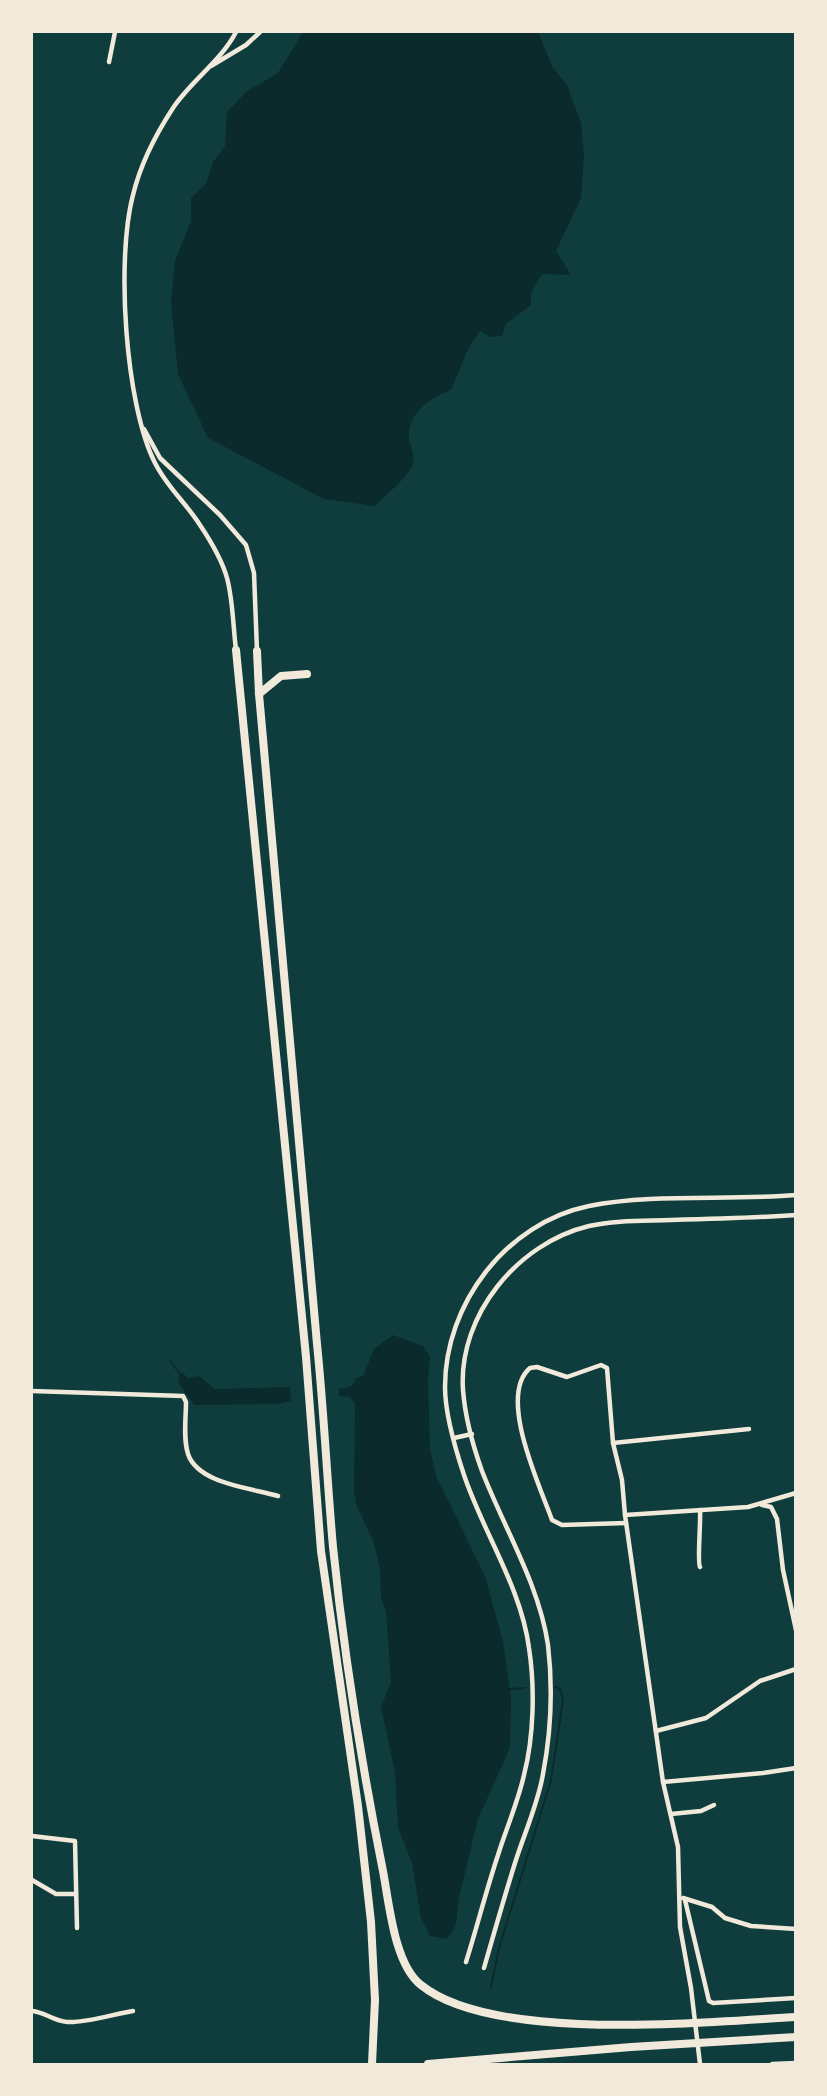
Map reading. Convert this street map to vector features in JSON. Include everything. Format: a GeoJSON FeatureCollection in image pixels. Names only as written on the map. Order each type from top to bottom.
{"type":"FeatureCollection","features":[{"type":"Feature","properties":{"kind":"highway"},"geometry":{"type":"LineString","coordinates":[[236,650],[306,1358],[321,1551],[358,1806],[371,1922],[375,2000],[372,2064]]}},
{"type":"Feature","properties":{"kind":"highway"},"geometry":{"type":"LineString","coordinates":[[257,651],[333,1550],[370,1804],[397,1941],[406,1966],[420,1984],[467,2007],[519,2018],[631,2026],[795,2017]]}},
{"type":"Feature","properties":{"kind":"highway"},"geometry":{"type":"LineString","coordinates":[[259,694],[281,676],[308,674]]}},
{"type":"Feature","properties":{"kind":"highway"},"geometry":{"type":"LineString","coordinates":[[428,2064],[795,2037]]}},
{"type":"Feature","properties":{"kind":"street"},"geometry":{"type":"LineString","coordinates":[[109,62],[115,32]]}},
{"type":"Feature","properties":{"kind":"street"},"geometry":{"type":"LineString","coordinates":[[236,32],[173,108],[149,153],[133,193],[125,232],[124,269],[135,404],[142,434],[171,490],[199,524],[227,577],[236,650]]}},
{"type":"Feature","properties":{"kind":"street"},"geometry":{"type":"LineString","coordinates":[[206,69],[246,45],[260,32]]}},
{"type":"Feature","properties":{"kind":"street"},"geometry":{"type":"LineString","coordinates":[[135,404],[145,432],[160,458],[220,515],[246,545],[254,573],[257,651]]}},
{"type":"Feature","properties":{"kind":"street"},"geometry":{"type":"LineString","coordinates":[[466,1962],[525,1773],[532,1713],[529,1647],[514,1592],[464,1475],[454,1438],[445,1389],[447,1359],[455,1326],[477,1283],[495,1260],[520,1238],[556,1217],[586,1207],[620,1202],[795,1195]]}},
{"type":"Feature","properties":{"kind":"street"},"geometry":{"type":"LineString","coordinates":[[484,1968],[543,1776],[551,1704],[548,1644],[531,1586],[482,1469],[472,1434],[463,1389],[471,1334],[486,1302],[508,1272],[529,1254],[563,1234],[600,1224],[795,1215]]}},
{"type":"Feature","properties":{"kind":"street"},"geometry":{"type":"LineString","coordinates":[[626,1522],[562,1525],[552,1520],[519,1425],[517,1402],[524,1372],[530,1368],[537,1367],[567,1377],[605,1365],[613,1443],[622,1480],[663,1782],[678,1847],[678,1896],[700,2064]]}},
{"type":"Feature","properties":{"kind":"street"},"geometry":{"type":"LineString","coordinates":[[32,1391],[183,1396],[186,1402],[188,1455],[197,1468],[209,1478],[223,1483],[278,1496]]}},
{"type":"Feature","properties":{"kind":"street"},"geometry":{"type":"LineString","coordinates":[[613,1443],[749,1429]]}},
{"type":"Feature","properties":{"kind":"street"},"geometry":{"type":"LineString","coordinates":[[454,1438],[472,1434]]}},
{"type":"Feature","properties":{"kind":"street"},"geometry":{"type":"LineString","coordinates":[[625,1515],[759,1504],[795,1493]]}},
{"type":"Feature","properties":{"kind":"street"},"geometry":{"type":"LineString","coordinates":[[759,1504],[771,1507],[777,1519],[783,1570],[795,1630]]}},
{"type":"Feature","properties":{"kind":"street"},"geometry":{"type":"LineString","coordinates":[[700,1510],[701,1542],[698,1557],[700,1567]]}},
{"type":"Feature","properties":{"kind":"street"},"geometry":{"type":"LineString","coordinates":[[656,1731],[706,1718],[760,1681],[795,1669]]}},
{"type":"Feature","properties":{"kind":"street"},"geometry":{"type":"LineString","coordinates":[[663,1782],[763,1773],[795,1767]]}},
{"type":"Feature","properties":{"kind":"street"},"geometry":{"type":"LineString","coordinates":[[671,1814],[701,1811],[714,1805]]}},
{"type":"Feature","properties":{"kind":"street"},"geometry":{"type":"LineString","coordinates":[[32,1836],[75,1841],[77,1928]]}},
{"type":"Feature","properties":{"kind":"street"},"geometry":{"type":"LineString","coordinates":[[32,1880],[56,1894],[76,1894]]}},
{"type":"Feature","properties":{"kind":"street"},"geometry":{"type":"LineString","coordinates":[[678,1896],[712,1907],[725,1918],[751,1926],[795,1929]]}},
{"type":"Feature","properties":{"kind":"street"},"geometry":{"type":"LineString","coordinates":[[685,1900],[709,2001],[713,2003],[795,1998]]}},
{"type":"Feature","properties":{"kind":"street"},"geometry":{"type":"LineString","coordinates":[[32,2011],[40,2011],[52,2019],[69,2022],[133,2011]]}},
{"type":"Feature","properties":{"kind":"street"},"geometry":{"type":"LineString","coordinates":[[772,2064],[795,2063]]}},
{"type":"Feature","properties":{"kind":"water"},"geometry":{"type":"Polygon","coordinates":[[[303,32],[538,32],[553,68],[567,85],[581,123],[584,155],[581,198],[556,251],[571,275],[542,274],[531,293],[531,305],[506,324],[502,336],[490,337],[480,331],[469,347],[451,390],[429,401],[413,419],[409,440],[414,459],[413,464],[404,478],[375,506],[324,499],[208,438],[178,374],[171,303],[175,261],[191,221],[191,198],[206,184],[213,162],[225,146],[227,112],[246,92],[278,73],[303,32]]]}},
{"type":"Feature","properties":{"kind":"water"},"geometry":{"type":"Polygon","coordinates":[[[393,1335],[423,1346],[430,1357],[428,1380],[430,1449],[436,1476],[485,1576],[503,1642],[511,1698],[510,1748],[478,1819],[459,1897],[456,1925],[447,1939],[430,1936],[421,1918],[412,1863],[398,1827],[395,1772],[381,1707],[391,1682],[386,1611],[381,1598],[380,1570],[374,1543],[356,1504],[354,1491],[355,1404],[350,1397],[339,1396],[339,1389],[352,1386],[356,1378],[363,1376],[374,1349],[393,1335]]]}},
{"type":"Feature","properties":{"kind":"water"},"geometry":{"type":"Polygon","coordinates":[[[183,1373],[188,1378],[199,1376],[215,1389],[290,1387],[291,1401],[278,1404],[194,1405],[179,1383],[178,1376],[183,1373]]]}},
{"type":"Feature","properties":{"kind":"waterway"},"geometry":{"type":"LineString","coordinates":[[170,1361],[181,1375]]}},
{"type":"Feature","properties":{"kind":"waterway"},"geometry":{"type":"LineString","coordinates":[[491,1987],[499,1948],[551,1780],[563,1700],[560,1689],[555,1687]]}},
{"type":"Feature","properties":{"kind":"waterway"},"geometry":{"type":"LineString","coordinates":[[510,1689],[525,1688]]}}]}
